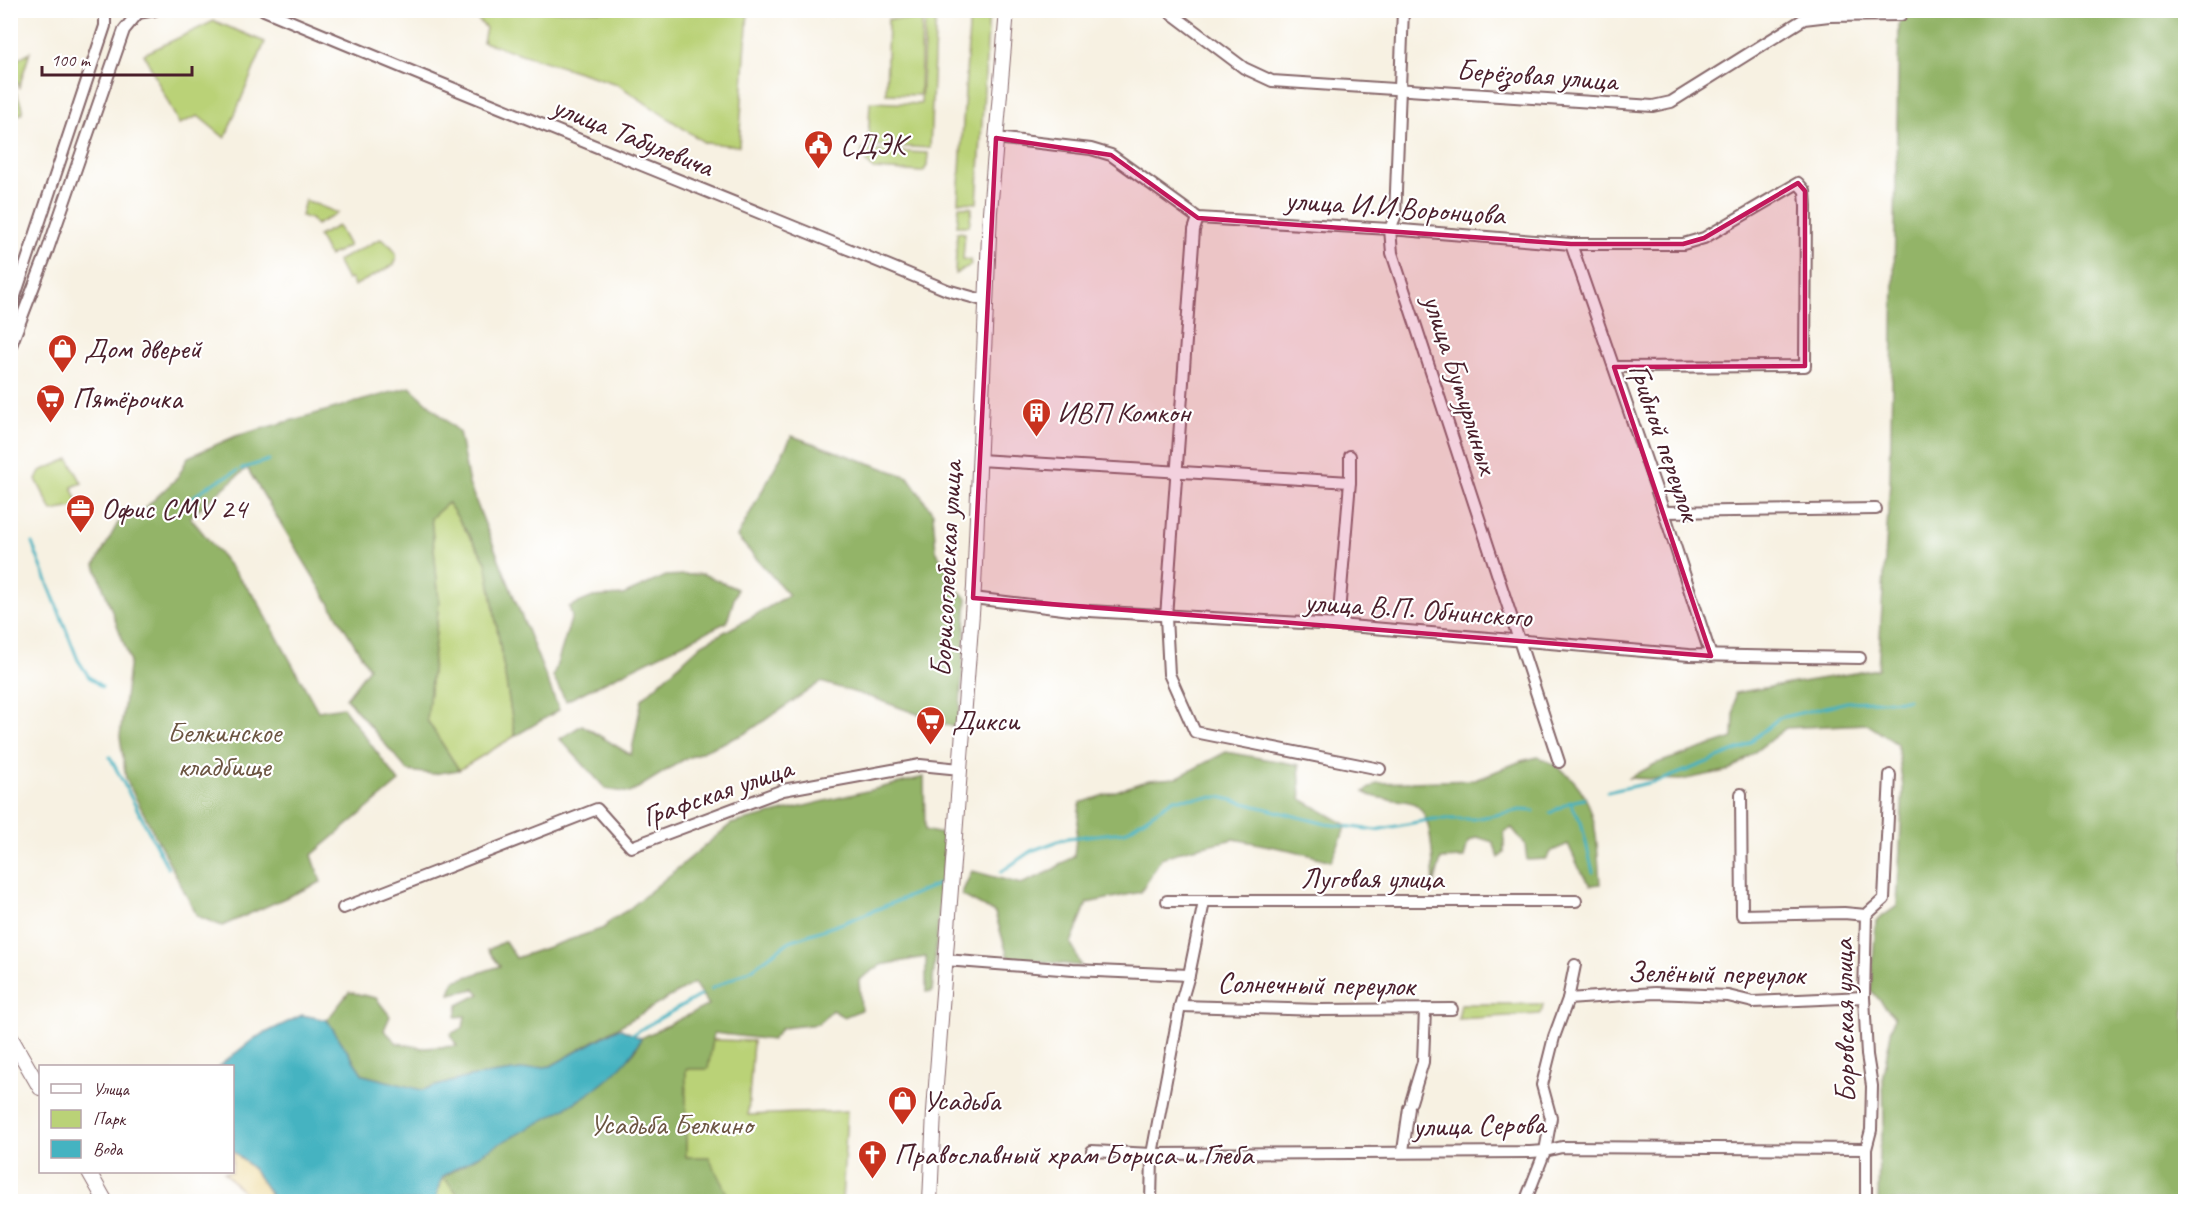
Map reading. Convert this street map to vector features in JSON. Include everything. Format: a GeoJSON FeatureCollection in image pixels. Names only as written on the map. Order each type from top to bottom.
{"type":"FeatureCollection","features":[{"type":"Feature","properties":{"kind":"street"},"geometry":{"type":"LineString","coordinates":[[10,311],[105,26],[105,10]]}},
{"type":"Feature","properties":{"kind":"street"},"geometry":{"type":"LineString","coordinates":[[10,348],[47,252],[124,30],[133,12],[155,10]]}},
{"type":"Feature","properties":{"kind":"street","name":"улица Табулевича"},"geometry":{"type":"LineString","coordinates":[[264,10],[410,72],[947,290],[986,301]]}},
{"type":"Feature","properties":{"kind":"street","name":"Борисоглебская улица"},"geometry":{"type":"LineString","coordinates":[[930,1202],[934,1111],[973,598],[986,301],[1007,10]]}},
{"type":"Feature","properties":{"kind":"street","name":"Берёзовая улица"},"geometry":{"type":"LineString","coordinates":[[1167,10],[1244,68],[1272,81],[1653,106],[1671,102],[1804,19],[1829,16],[1901,15]]}},
{"type":"Feature","properties":{"kind":"street","name":"улица Бутурлиных"},"geometry":{"type":"LineString","coordinates":[[1402,10],[1395,217],[1390,229],[1392,253],[1559,762]]}},
{"type":"Feature","properties":{"kind":"street"},"geometry":{"type":"LineString","coordinates":[[996,138],[1091,149],[1111,155],[1198,218],[1194,230],[1166,616],[1169,674],[1195,732],[1380,769]]}},
{"type":"Feature","properties":{"kind":"street","name":"улица И.И.Воронцова"},"geometry":{"type":"LineString","coordinates":[[1198,218],[1390,229],[1571,244],[1683,244],[1704,238],[1798,183],[1805,191],[1806,206],[1806,366],[1614,367]]}},
{"type":"Feature","properties":{"kind":"street","name":"Грибной переулок"},"geometry":{"type":"LineString","coordinates":[[1571,244],[1664,512],[1711,656]]}},
{"type":"Feature","properties":{"kind":"street"},"geometry":{"type":"LineString","coordinates":[[1338,625],[1350,482],[1350,456]]}},
{"type":"Feature","properties":{"kind":"street"},"geometry":{"type":"LineString","coordinates":[[980,460],[1350,482]]}},
{"type":"Feature","properties":{"kind":"street"},"geometry":{"type":"LineString","coordinates":[[1664,512],[1876,509]]}},
{"type":"Feature","properties":{"kind":"street","name":"улица В.П. Обнинского"},"geometry":{"type":"LineString","coordinates":[[973,598],[1071,610],[1338,625],[1711,656],[1860,658]]}},
{"type":"Feature","properties":{"kind":"street","name":"Графская улица"},"geometry":{"type":"LineString","coordinates":[[343,908],[597,809],[631,847],[783,790],[920,765],[960,769]]}},
{"type":"Feature","properties":{"kind":"street","name":"Боровская улица"},"geometry":{"type":"LineString","coordinates":[[1866,1202],[1866,1149],[1870,1130],[1872,1086],[1867,1055],[1864,997],[1866,915],[1884,899],[1890,775]]}},
{"type":"Feature","properties":{"kind":"street"},"geometry":{"type":"LineString","coordinates":[[1741,794],[1742,915],[1844,913],[1866,915]]}},
{"type":"Feature","properties":{"kind":"street","name":"Луговая улица"},"geometry":{"type":"LineString","coordinates":[[1167,901],[1576,901]]}},
{"type":"Feature","properties":{"kind":"street"},"geometry":{"type":"LineString","coordinates":[[1151,1202],[1152,1154],[1180,1006],[1189,975],[1203,902]]}},
{"type":"Feature","properties":{"kind":"street"},"geometry":{"type":"LineString","coordinates":[[945,960],[1073,970],[1189,975]]}},
{"type":"Feature","properties":{"kind":"street"},"geometry":{"type":"LineString","coordinates":[[1525,1202],[1545,1151],[1551,1118],[1542,1085],[1554,1037],[1568,999],[1575,965]]}},
{"type":"Feature","properties":{"kind":"street","name":"Зелёный переулок"},"geometry":{"type":"LineString","coordinates":[[1568,999],[1655,993],[1728,996],[1753,1002],[1864,997]]}},
{"type":"Feature","properties":{"kind":"street","name":"Солнечный переулок"},"geometry":{"type":"LineString","coordinates":[[1180,1006],[1320,1010],[1452,1009]]}},
{"type":"Feature","properties":{"kind":"street"},"geometry":{"type":"LineString","coordinates":[[1403,1151],[1410,1105],[1424,1062],[1425,1009]]}},
{"type":"Feature","properties":{"kind":"street"},"geometry":{"type":"LineString","coordinates":[[10,1036],[39,1086]]}},
{"type":"Feature","properties":{"kind":"street","name":"улица Серова"},"geometry":{"type":"LineString","coordinates":[[1092,1151],[1152,1154],[1545,1151],[1562,1147],[1866,1149]]}},
{"type":"Feature","properties":{"kind":"street"},"geometry":{"type":"LineString","coordinates":[[90,1173],[106,1202]]}},
{"type":"Feature","properties":{"kind":"highlighted area"},"geometry":{"type":"Polygon","coordinates":[[[996,138],[1111,155],[1198,218],[1571,244],[1683,244],[1704,238],[1798,183],[1805,191],[1805,366],[1614,367],[1711,656],[973,598],[996,138]]]}},
{"type":"Feature","properties":{"kind":"green space"},"geometry":{"type":"Polygon","coordinates":[[[469,11],[748,11],[739,146],[705,143],[617,84],[483,42],[486,28],[469,11]]]}},
{"type":"Feature","properties":{"kind":"green space"},"geometry":{"type":"Polygon","coordinates":[[[899,11],[936,11],[930,148],[868,145],[870,102],[921,104],[925,18],[899,16],[899,11]]]}},
{"type":"Feature","properties":{"kind":"green space"},"geometry":{"type":"Polygon","coordinates":[[[970,11],[989,11],[977,203],[958,202],[970,11]]]}},
{"type":"Feature","properties":{"kind":"green space"},"geometry":{"type":"Polygon","coordinates":[[[1903,11],[2185,11],[2185,1201],[1878,1201],[1879,1149],[1884,1124],[1883,1074],[1894,1017],[1871,990],[1876,921],[1897,906],[1903,787],[1897,744],[1867,724],[1786,728],[1731,770],[1681,780],[1629,778],[1655,764],[1733,738],[1735,693],[1878,669],[1890,481],[1899,24],[1905,14],[1903,11]]]}},
{"type":"Feature","properties":{"kind":"green space"},"geometry":{"type":"Polygon","coordinates":[[[888,19],[922,20],[920,95],[886,94],[888,19]]]}},
{"type":"Feature","properties":{"kind":"green space"},"geometry":{"type":"Polygon","coordinates":[[[214,21],[265,42],[225,138],[198,116],[179,124],[144,54],[214,21]]]}},
{"type":"Feature","properties":{"kind":"green space"},"geometry":{"type":"Polygon","coordinates":[[[30,52],[19,87],[11,70],[11,63],[30,52]]]}},
{"type":"Feature","properties":{"kind":"green space"},"geometry":{"type":"Polygon","coordinates":[[[11,82],[23,108],[22,113],[11,119],[11,82]]]}},
{"type":"Feature","properties":{"kind":"green space"},"geometry":{"type":"Polygon","coordinates":[[[862,150],[928,153],[927,166],[923,172],[873,169],[862,157],[862,150]]]}},
{"type":"Feature","properties":{"kind":"green space"},"geometry":{"type":"Polygon","coordinates":[[[305,200],[338,213],[316,225],[311,219],[301,216],[305,200]]]}},
{"type":"Feature","properties":{"kind":"green space"},"geometry":{"type":"Polygon","coordinates":[[[959,206],[972,208],[969,226],[957,226],[959,206]]]}},
{"type":"Feature","properties":{"kind":"green space"},"geometry":{"type":"Polygon","coordinates":[[[338,226],[349,246],[329,256],[318,236],[338,226]]]}},
{"type":"Feature","properties":{"kind":"green space"},"geometry":{"type":"Polygon","coordinates":[[[957,232],[965,233],[963,259],[970,260],[971,265],[955,274],[957,232]]]}},
{"type":"Feature","properties":{"kind":"green space"},"geometry":{"type":"Polygon","coordinates":[[[380,239],[394,249],[396,261],[394,265],[354,286],[351,279],[347,280],[337,261],[380,239]]]}},
{"type":"Feature","properties":{"kind":"green space","name":"Белкинское кладбище"},"geometry":{"type":"Polygon","coordinates":[[[410,387],[459,432],[469,484],[559,710],[515,736],[486,561],[448,503],[431,518],[439,601],[427,720],[459,770],[433,774],[408,771],[346,698],[369,668],[247,468],[190,517],[257,600],[318,711],[343,707],[399,782],[312,855],[321,882],[222,926],[197,916],[126,779],[120,736],[130,660],[95,565],[118,523],[143,510],[178,477],[188,457],[236,436],[410,387]]]}},
{"type":"Feature","properties":{"kind":"green space"},"geometry":{"type":"Polygon","coordinates":[[[792,436],[908,477],[933,513],[936,551],[946,567],[954,564],[956,589],[967,598],[960,708],[956,728],[821,682],[746,733],[683,760],[630,793],[606,789],[560,739],[582,725],[631,755],[642,699],[702,644],[789,595],[737,537],[792,436]]]}},
{"type":"Feature","properties":{"kind":"green space"},"geometry":{"type":"Polygon","coordinates":[[[69,459],[82,483],[72,487],[80,506],[52,511],[36,479],[40,471],[69,459]]]}},
{"type":"Feature","properties":{"kind":"green space"},"geometry":{"type":"Polygon","coordinates":[[[448,502],[486,561],[515,736],[459,770],[427,720],[439,601],[431,518],[448,502]]]}},
{"type":"Feature","properties":{"kind":"green space"},"geometry":{"type":"Polygon","coordinates":[[[703,574],[737,589],[727,622],[566,701],[553,677],[572,616],[569,607],[593,597],[623,595],[666,576],[703,574]]]}},
{"type":"Feature","properties":{"kind":"green space"},"geometry":{"type":"Polygon","coordinates":[[[1226,752],[1299,765],[1301,799],[1347,825],[1331,861],[1234,839],[1161,858],[1141,892],[1087,903],[1071,943],[1081,966],[1008,957],[995,913],[961,895],[972,871],[1021,884],[1049,872],[1074,856],[1080,803],[1149,780],[1176,778],[1226,752]]]}},
{"type":"Feature","properties":{"kind":"green space"},"geometry":{"type":"Polygon","coordinates":[[[1538,757],[1558,767],[1583,793],[1590,808],[1594,826],[1600,884],[1591,885],[1581,872],[1568,844],[1552,851],[1546,859],[1527,860],[1525,844],[1512,828],[1504,832],[1504,853],[1499,858],[1493,842],[1477,837],[1468,842],[1464,858],[1441,859],[1434,885],[1432,851],[1424,814],[1417,806],[1409,802],[1380,798],[1364,792],[1377,783],[1475,780],[1521,761],[1538,757]]]}},
{"type":"Feature","properties":{"kind":"green space"},"geometry":{"type":"Polygon","coordinates":[[[924,777],[925,830],[946,835],[932,992],[926,992],[926,957],[881,965],[859,980],[861,1010],[844,1017],[832,1010],[818,1024],[782,1028],[772,1040],[714,1033],[708,1069],[686,1069],[686,1157],[709,1157],[729,1198],[728,1201],[464,1201],[443,1177],[494,1146],[579,1100],[612,1075],[635,1051],[641,1038],[709,1005],[694,983],[551,1066],[469,1077],[421,1090],[363,1075],[327,1020],[349,992],[376,998],[390,1016],[384,1030],[397,1043],[423,1048],[457,1046],[450,1034],[463,1028],[465,1016],[456,1017],[458,1005],[480,994],[475,989],[450,994],[454,981],[500,966],[488,950],[505,941],[516,958],[604,928],[731,824],[924,777]]]}},
{"type":"Feature","properties":{"kind":"green space"},"geometry":{"type":"Polygon","coordinates":[[[1461,1004],[1543,1004],[1541,1014],[1458,1019],[1461,1004]]]}},
{"type":"Feature","properties":{"kind":"green space","name":"Усадьба Белкино"},"geometry":{"type":"Polygon","coordinates":[[[641,1038],[753,1041],[748,1115],[847,1111],[842,1201],[438,1202],[436,1196],[443,1177],[612,1075],[635,1051],[641,1038]]]}},
{"type":"Feature","properties":{"kind":"sand"},"geometry":{"type":"Polygon","coordinates":[[[234,1152],[253,1169],[275,1201],[257,1199],[240,1190],[225,1173],[234,1173],[234,1152]]]}},
{"type":"Feature","properties":{"kind":"water"},"geometry":{"type":"Polygon","coordinates":[[[302,1015],[327,1020],[363,1075],[422,1090],[469,1077],[551,1066],[619,1028],[641,1038],[629,1058],[590,1093],[444,1176],[438,1188],[438,1201],[275,1201],[253,1169],[234,1152],[234,1065],[220,1065],[255,1038],[302,1015]]]}},
{"type":"Feature","properties":{"kind":"waterway"},"geometry":{"type":"LineString","coordinates":[[241,469],[269,460]]}},
{"type":"Feature","properties":{"kind":"waterway"},"geometry":{"type":"LineString","coordinates":[[191,499],[208,486],[237,471]]}},
{"type":"Feature","properties":{"kind":"waterway"},"geometry":{"type":"LineString","coordinates":[[32,543],[78,660],[89,677],[102,687]]}},
{"type":"Feature","properties":{"kind":"waterway"},"geometry":{"type":"LineString","coordinates":[[1607,792],[1662,780],[1743,748],[1779,718],[1847,702],[1908,700]]}},
{"type":"Feature","properties":{"kind":"waterway"},"geometry":{"type":"LineString","coordinates":[[110,757],[168,868]]}},
{"type":"Feature","properties":{"kind":"waterway"},"geometry":{"type":"LineString","coordinates":[[1001,872],[1031,851],[1067,838],[1125,832],[1174,799],[1220,797],[1326,824],[1376,830],[1433,819],[1474,819],[1521,810],[1534,811]]}},
{"type":"Feature","properties":{"kind":"waterway"},"geometry":{"type":"LineString","coordinates":[[1550,813],[1570,802],[1584,799]]}},
{"type":"Feature","properties":{"kind":"waterway"},"geometry":{"type":"LineString","coordinates":[[1570,802],[1581,822],[1593,872]]}},
{"type":"Feature","properties":{"kind":"waterway"},"geometry":{"type":"LineString","coordinates":[[711,989],[752,969],[790,941],[843,923],[939,884]]}},
{"type":"Feature","properties":{"kind":"waterway"},"geometry":{"type":"LineString","coordinates":[[629,1036],[701,995]]}},
{"type":"Feature","properties":{"kind":"place","name":"СДЭК"},"geometry":{"type":"Point","coordinates":[819,170]}},
{"type":"Feature","properties":{"kind":"place","name":"Дом дверей"},"geometry":{"type":"Point","coordinates":[63,374]}},
{"type":"Feature","properties":{"kind":"place","name":"Пятёрочка"},"geometry":{"type":"Point","coordinates":[51,424]}},
{"type":"Feature","properties":{"kind":"place","name":"ИВП Комкон"},"geometry":{"type":"Point","coordinates":[1036,438]}},
{"type":"Feature","properties":{"kind":"place","name":"Офис СМУ 24"},"geometry":{"type":"Point","coordinates":[80,534]}},
{"type":"Feature","properties":{"kind":"place","name":"Дикси"},"geometry":{"type":"Point","coordinates":[931,746]}},
{"type":"Feature","properties":{"kind":"place","name":"Усадьба"},"geometry":{"type":"Point","coordinates":[902,1126]}},
{"type":"Feature","properties":{"kind":"place","name":"Православный храм Бориса и Глеба"},"geometry":{"type":"Point","coordinates":[873,1180]}}]}
